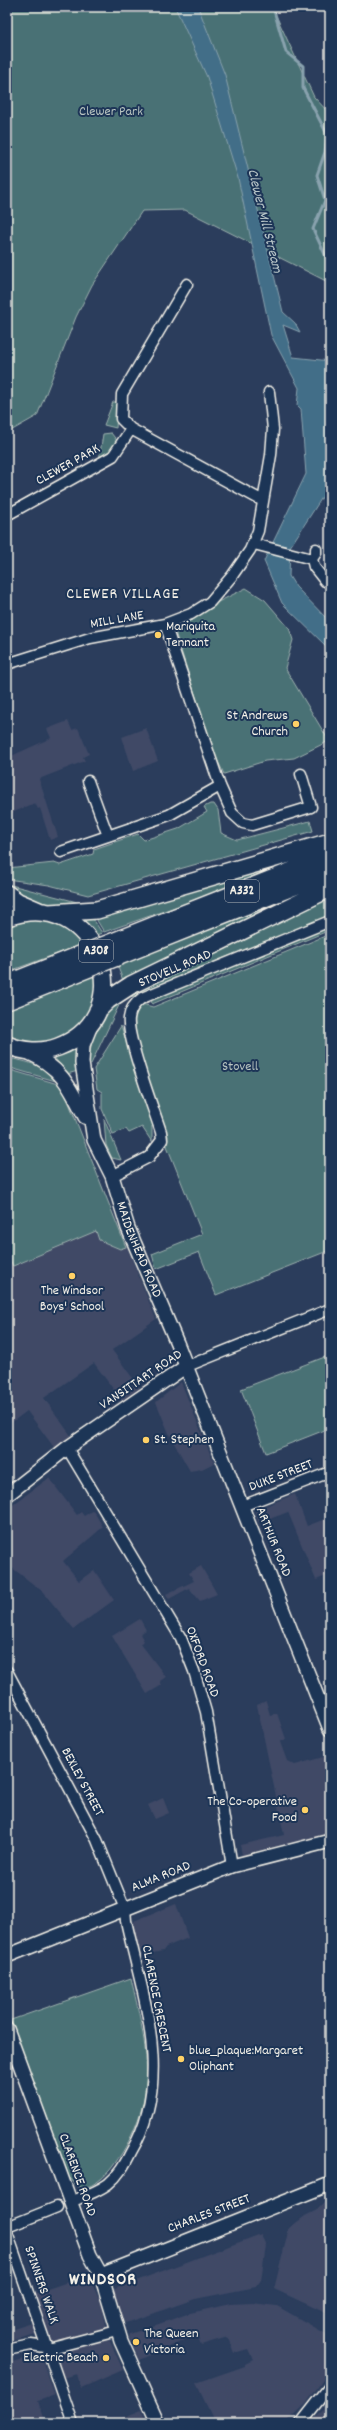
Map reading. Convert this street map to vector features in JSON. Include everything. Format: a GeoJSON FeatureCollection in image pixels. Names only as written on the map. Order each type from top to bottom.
{"type":"FeatureCollection","features":[{"type":"Feature","properties":{"kind":"main road"},"geometry":{"type":"LineString","coordinates":[[46,913],[97,910],[330,842]]}},
{"type":"Feature","properties":{"kind":"main road","name":"A332"},"geometry":{"type":"LineString","coordinates":[[7,1001],[330,856]]}},
{"type":"Feature","properties":{"kind":"main road","name":"A332"},"geometry":{"type":"LineString","coordinates":[[7,984],[330,872]]}},
{"type":"Feature","properties":{"kind":"main road"},"geometry":{"type":"LineString","coordinates":[[95,1015],[108,1000],[131,985],[330,888]]}},
{"type":"Feature","properties":{"kind":"main road","name":"A308"},"geometry":{"type":"LineString","coordinates":[[7,894],[24,906],[74,924],[94,945],[99,956],[104,976],[102,995],[95,1015],[78,1036],[62,1045],[43,1050],[13,1048]]}},
{"type":"Feature","properties":{"kind":"main road","name":"A308"},"geometry":{"type":"LineString","coordinates":[[7,917],[25,912],[46,913]]}},
{"type":"Feature","properties":{"kind":"street"},"geometry":{"type":"LineString","coordinates":[[188,284],[122,394],[121,419],[131,429],[263,501]]}},
{"type":"Feature","properties":{"kind":"street","name":"MILL LANE"},"geometry":{"type":"LineString","coordinates":[[7,664],[90,638],[165,624],[191,614],[210,602],[232,576],[254,544],[263,501],[273,429],[270,392]]}},
{"type":"Feature","properties":{"kind":"street","name":"CLEWER PARK"},"geometry":{"type":"LineString","coordinates":[[7,515],[113,456],[131,429]]}},
{"type":"Feature","properties":{"kind":"street"},"geometry":{"type":"LineString","coordinates":[[254,544],[312,559]]}},
{"type":"Feature","properties":{"kind":"street"},"geometry":{"type":"LineString","coordinates":[[316,549],[316,553],[312,559],[314,567],[324,581]]}},
{"type":"Feature","properties":{"kind":"street"},"geometry":{"type":"LineString","coordinates":[[165,624],[220,786],[232,813],[243,823],[252,825],[311,807],[301,774]]}},
{"type":"Feature","properties":{"kind":"street"},"geometry":{"type":"LineString","coordinates":[[88,781],[108,836]]}},
{"type":"Feature","properties":{"kind":"street"},"geometry":{"type":"LineString","coordinates":[[61,852],[169,815],[220,786]]}},
{"type":"Feature","properties":{"kind":"street","name":"STOVELL ROAD"},"geometry":{"type":"LineString","coordinates":[[112,1176],[149,1157],[162,1140],[161,1132],[131,1038],[129,1018],[135,1003],[142,998],[330,921]]}},
{"type":"Feature","properties":{"kind":"street","name":"MAIDENHEAD ROAD"},"geometry":{"type":"LineString","coordinates":[[92,1131],[82,1062],[84,1044],[95,1015]]}},
{"type":"Feature","properties":{"kind":"street","name":"MAIDENHEAD ROAD"},"geometry":{"type":"LineString","coordinates":[[13,1048],[47,1062],[64,1077],[92,1131],[102,1158],[112,1176],[128,1228],[186,1367]]}},
{"type":"Feature","properties":{"kind":"street","name":"VANSITTART ROAD"},"geometry":{"type":"LineString","coordinates":[[7,1495],[67,1448],[186,1367],[330,1309]]}},
{"type":"Feature","properties":{"kind":"street","name":"ARTHUR ROAD"},"geometry":{"type":"LineString","coordinates":[[186,1367],[330,1729]]}},
{"type":"Feature","properties":{"kind":"street","name":"OXFORD ROAD"},"geometry":{"type":"LineString","coordinates":[[67,1448],[180,1638],[194,1672],[206,1712],[232,1866]]}},
{"type":"Feature","properties":{"kind":"street","name":"DUKE STREET"},"geometry":{"type":"LineString","coordinates":[[242,1506],[330,1472]]}},
{"type":"Feature","properties":{"kind":"street","name":"BEXLEY STREET"},"geometry":{"type":"LineString","coordinates":[[7,1671],[97,1840],[125,1909]]}},
{"type":"Feature","properties":{"kind":"street","name":"ALMA ROAD"},"geometry":{"type":"LineString","coordinates":[[7,1956],[232,1866],[330,1841]]}},
{"type":"Feature","properties":{"kind":"street","name":"CLARENCE CRESCENT"},"geometry":{"type":"LineString","coordinates":[[70,2202],[97,2191],[118,2175],[137,2142],[150,2108],[154,2084],[154,2056],[126,1922],[125,1909]]}},
{"type":"Feature","properties":{"kind":"street","name":"CLARENCE ROAD"},"geometry":{"type":"LineString","coordinates":[[7,2029],[11,2056],[94,2265],[101,2274],[117,2331],[158,2423]]}},
{"type":"Feature","properties":{"kind":"street","name":"CHARLES STREET"},"geometry":{"type":"LineString","coordinates":[[101,2274],[330,2184]]}},
{"type":"Feature","properties":{"kind":"street"},"geometry":{"type":"LineString","coordinates":[[7,2227],[57,2207]]}},
{"type":"Feature","properties":{"kind":"street","name":"SPINNERS WALK"},"geometry":{"type":"LineString","coordinates":[[7,2232],[73,2423]]}},
{"type":"Feature","properties":{"kind":"street"},"geometry":{"type":"LineString","coordinates":[[7,2350],[31,2345],[52,2348],[117,2331]]}},
{"type":"Feature","properties":{"kind":"street"},"geometry":{"type":"LineString","coordinates":[[301,2423],[330,2386]]}},
{"type":"Feature","properties":{"kind":"shaded area"},"geometry":{"type":"Polygon","coordinates":[[[175,7],[198,7],[225,75],[283,312],[295,323],[300,332],[283,325],[293,357],[330,361],[330,485],[290,547],[289,576],[296,587],[330,622],[330,650],[282,603],[264,561],[306,474],[301,409],[297,405],[299,388],[271,335],[238,178],[207,77],[175,7]]]}},
{"type":"Feature","properties":{"kind":"shaded area"},"geometry":{"type":"Polygon","coordinates":[[[68,721],[72,730],[78,728],[89,754],[83,757],[85,761],[39,779],[58,837],[50,840],[40,808],[38,809],[35,803],[7,815],[7,758],[51,738],[47,729],[68,721]]]}},
{"type":"Feature","properties":{"kind":"shaded area"},"geometry":{"type":"Polygon","coordinates":[[[146,728],[158,761],[133,771],[122,737],[146,728]]]}},
{"type":"Feature","properties":{"kind":"shaded area","name":"The Windsor Boys' School"},"geometry":{"type":"Polygon","coordinates":[[[7,1069],[58,1084],[65,1093],[156,1319],[112,1350],[140,1388],[122,1401],[94,1363],[44,1398],[72,1437],[56,1450],[27,1411],[7,1426],[7,1069]]]}},
{"type":"Feature","properties":{"kind":"shaded area"},"geometry":{"type":"Polygon","coordinates":[[[181,1382],[214,1463],[202,1469],[190,1471],[170,1436],[156,1402],[181,1382]]]}},
{"type":"Feature","properties":{"kind":"shaded area"},"geometry":{"type":"Polygon","coordinates":[[[49,1478],[77,1515],[81,1512],[84,1516],[93,1510],[103,1527],[63,1561],[79,1581],[94,1570],[114,1600],[74,1629],[42,1591],[7,1564],[7,1509],[49,1478]]]}},
{"type":"Feature","properties":{"kind":"shaded area"},"geometry":{"type":"Polygon","coordinates":[[[295,1494],[307,1526],[330,1517],[330,1584],[326,1576],[316,1580],[288,1512],[259,1523],[255,1513],[256,1510],[295,1494]]]}},
{"type":"Feature","properties":{"kind":"shaded area"},"geometry":{"type":"Polygon","coordinates":[[[201,1566],[217,1594],[200,1601],[189,1588],[169,1599],[166,1594],[194,1581],[189,1573],[201,1566]]]}},
{"type":"Feature","properties":{"kind":"shaded area"},"geometry":{"type":"Polygon","coordinates":[[[140,1619],[146,1630],[140,1634],[144,1641],[141,1644],[166,1677],[160,1681],[162,1685],[147,1694],[112,1636],[140,1619]]]}},
{"type":"Feature","properties":{"kind":"shaded area"},"geometry":{"type":"Polygon","coordinates":[[[266,1701],[270,1715],[277,1713],[286,1739],[280,1742],[287,1761],[295,1765],[330,1755],[330,1833],[242,1855],[240,1845],[284,1835],[257,1705],[266,1701]]]}},
{"type":"Feature","properties":{"kind":"shaded area"},"geometry":{"type":"Polygon","coordinates":[[[163,1798],[169,1813],[155,1819],[148,1805],[163,1798]]]}},
{"type":"Feature","properties":{"kind":"shaded area"},"geometry":{"type":"Polygon","coordinates":[[[176,1904],[188,1938],[166,1947],[163,1951],[153,1953],[151,1948],[138,1951],[132,1923],[176,1904]]]}},
{"type":"Feature","properties":{"kind":"shaded area"},"geometry":{"type":"Polygon","coordinates":[[[330,2197],[330,2315],[274,2289],[289,2228],[305,2216],[317,2210],[330,2197]]]}},
{"type":"Feature","properties":{"kind":"shaded area"},"geometry":{"type":"Polygon","coordinates":[[[261,2234],[266,2246],[261,2280],[256,2287],[195,2299],[125,2323],[121,2317],[112,2290],[261,2234]]]}},
{"type":"Feature","properties":{"kind":"shaded area"},"geometry":{"type":"Polygon","coordinates":[[[88,2275],[102,2305],[107,2330],[50,2343],[33,2294],[88,2275]]]}},
{"type":"Feature","properties":{"kind":"shaded area"},"geometry":{"type":"Polygon","coordinates":[[[252,2303],[277,2306],[330,2336],[330,2370],[306,2404],[286,2423],[215,2423],[196,2383],[245,2366],[245,2364],[253,2360],[248,2349],[234,2353],[228,2337],[201,2345],[198,2337],[187,2339],[139,2360],[129,2337],[130,2334],[190,2313],[230,2304],[252,2303]]]}},
{"type":"Feature","properties":{"kind":"shaded area"},"geometry":{"type":"Polygon","coordinates":[[[32,2323],[36,2334],[7,2342],[7,2331],[32,2323]]]}},
{"type":"Feature","properties":{"kind":"shaded area"},"geometry":{"type":"Polygon","coordinates":[[[107,2340],[110,2341],[123,2370],[81,2388],[77,2374],[59,2379],[52,2354],[107,2340]]]}},
{"type":"Feature","properties":{"kind":"shaded area"},"geometry":{"type":"Polygon","coordinates":[[[41,2355],[55,2395],[38,2401],[45,2423],[7,2422],[7,2363],[41,2355]]]}},
{"type":"Feature","properties":{"kind":"shaded area"},"geometry":{"type":"Polygon","coordinates":[[[330,2397],[330,2423],[308,2423],[326,2408],[330,2397]]]}},
{"type":"Feature","properties":{"kind":"shaded area"},"geometry":{"type":"Polygon","coordinates":[[[142,2410],[146,2423],[109,2423],[139,2411],[142,2410]]]}},
{"type":"Feature","properties":{"kind":"green space","name":"Clewer Park"},"geometry":{"type":"Polygon","coordinates":[[[7,7],[272,7],[314,97],[330,114],[330,283],[185,210],[142,211],[92,285],[76,317],[37,416],[7,433],[7,7]]]}},
{"type":"Feature","properties":{"kind":"green space"},"geometry":{"type":"Polygon","coordinates":[[[113,402],[118,402],[116,428],[104,425],[113,402]]]}},
{"type":"Feature","properties":{"kind":"green space"},"geometry":{"type":"Polygon","coordinates":[[[111,433],[118,442],[112,452],[99,460],[103,434],[111,433]]]}},
{"type":"Feature","properties":{"kind":"green space"},"geometry":{"type":"Polygon","coordinates":[[[246,588],[265,600],[289,628],[293,640],[285,668],[329,741],[294,758],[265,761],[224,774],[214,753],[176,635],[176,629],[212,605],[246,588]]]}},
{"type":"Feature","properties":{"kind":"green space"},"geometry":{"type":"Polygon","coordinates":[[[214,804],[218,810],[221,833],[237,840],[310,821],[313,831],[88,895],[49,885],[7,879],[7,868],[54,863],[60,865],[93,854],[94,849],[138,834],[144,840],[178,829],[207,812],[204,807],[214,804]]]}},
{"type":"Feature","properties":{"kind":"green space"},"geometry":{"type":"Polygon","coordinates":[[[329,848],[204,897],[104,932],[93,914],[329,848]]]}},
{"type":"Feature","properties":{"kind":"green space"},"geometry":{"type":"Polygon","coordinates":[[[330,878],[124,983],[116,962],[330,878]]]}},
{"type":"Feature","properties":{"kind":"green space"},"geometry":{"type":"Polygon","coordinates":[[[7,884],[85,904],[70,907],[29,901],[7,887],[7,884]]]}},
{"type":"Feature","properties":{"kind":"green space"},"geometry":{"type":"Polygon","coordinates":[[[330,894],[330,916],[183,974],[132,997],[129,992],[330,894]]]}},
{"type":"Feature","properties":{"kind":"green space"},"geometry":{"type":"Polygon","coordinates":[[[90,914],[102,933],[96,935],[81,916],[90,914]]]}},
{"type":"Feature","properties":{"kind":"green space"},"geometry":{"type":"Polygon","coordinates":[[[33,918],[61,926],[84,944],[7,972],[7,925],[33,918]]]}},
{"type":"Feature","properties":{"kind":"green space"},"geometry":{"type":"Polygon","coordinates":[[[330,925],[330,930],[152,1004],[151,998],[330,925]]]}},
{"type":"Feature","properties":{"kind":"green space","name":"Stovell"},"geometry":{"type":"Polygon","coordinates":[[[330,934],[330,1250],[216,1295],[199,1252],[156,1269],[152,1254],[202,1234],[167,1146],[168,1136],[147,1076],[138,1042],[135,1028],[135,1015],[142,1004],[153,1007],[330,934]]]}},
{"type":"Feature","properties":{"kind":"green space"},"geometry":{"type":"Polygon","coordinates":[[[95,971],[96,984],[89,1010],[72,1032],[61,1039],[48,1043],[34,1044],[7,1038],[7,1005],[95,971]]]}},
{"type":"Feature","properties":{"kind":"green space"},"geometry":{"type":"Polygon","coordinates":[[[122,999],[91,1064],[88,1065],[91,1044],[97,1028],[107,1014],[122,999]]]}},
{"type":"Feature","properties":{"kind":"green space"},"geometry":{"type":"Polygon","coordinates":[[[121,1026],[155,1124],[152,1126],[152,1142],[142,1127],[129,1133],[126,1129],[113,1134],[102,1109],[102,1092],[97,1089],[94,1069],[121,1026]]]}},
{"type":"Feature","properties":{"kind":"green space"},"geometry":{"type":"Polygon","coordinates":[[[76,1048],[78,1071],[67,1074],[54,1057],[76,1048]]]}},
{"type":"Feature","properties":{"kind":"green space"},"geometry":{"type":"Polygon","coordinates":[[[7,1058],[36,1065],[54,1076],[59,1082],[7,1067],[7,1058]]]}},
{"type":"Feature","properties":{"kind":"green space"},"geometry":{"type":"Polygon","coordinates":[[[7,1069],[58,1084],[65,1093],[126,1247],[120,1249],[99,1240],[96,1231],[13,1266],[7,1253],[7,1069]]]}},
{"type":"Feature","properties":{"kind":"green space"},"geometry":{"type":"Polygon","coordinates":[[[104,1119],[121,1160],[112,1158],[106,1145],[104,1119]]]}},
{"type":"Feature","properties":{"kind":"green space"},"geometry":{"type":"Polygon","coordinates":[[[330,1355],[330,1428],[266,1453],[241,1389],[330,1355]]]}},
{"type":"Feature","properties":{"kind":"green space"},"geometry":{"type":"Polygon","coordinates":[[[131,1978],[145,2046],[146,2088],[142,2108],[134,2130],[115,2164],[97,2182],[85,2188],[77,2186],[69,2177],[11,2020],[131,1978]]]}},
{"type":"Feature","properties":{"kind":"waterway"},"geometry":{"type":"LineString","coordinates":[[273,7],[286,52],[303,66],[303,88],[327,134],[325,152],[317,175],[325,200],[313,229],[330,265]]}},
{"type":"Feature","properties":{"kind":"place","name":"Mariquita Tennant"},"geometry":{"type":"Point","coordinates":[158,635]}},
{"type":"Feature","properties":{"kind":"place","name":"St Andrews Church"},"geometry":{"type":"Point","coordinates":[296,724]}},
{"type":"Feature","properties":{"kind":"place","name":"The Windsor Boys' School"},"geometry":{"type":"Point","coordinates":[72,1276]}},
{"type":"Feature","properties":{"kind":"place","name":"St. Stephen"},"geometry":{"type":"Point","coordinates":[146,1440]}},
{"type":"Feature","properties":{"kind":"place","name":"The Co-operative Food"},"geometry":{"type":"Point","coordinates":[305,1810]}},
{"type":"Feature","properties":{"kind":"place","name":"blue_plaque:Margaret Oliphant"},"geometry":{"type":"Point","coordinates":[181,2059]}},
{"type":"Feature","properties":{"kind":"place","name":"The Queen Victoria"},"geometry":{"type":"Point","coordinates":[136,2342]}},
{"type":"Feature","properties":{"kind":"place","name":"Electric Beach"},"geometry":{"type":"Point","coordinates":[106,2358]}},
{"type":"Feature","properties":{"kind":"district","name":"CLEWER VILLAGE"},"geometry":{"type":"Point","coordinates":[123,594]}},
{"type":"Feature","properties":{"kind":"district","name":"WINDSOR"},"geometry":{"type":"Point","coordinates":[103,2280]}},
{"type":"Feature","properties":{"kind":"water label","name":"Clewer Mill Stream"},"geometry":{"type":"Point","coordinates":[264,221]}}]}
